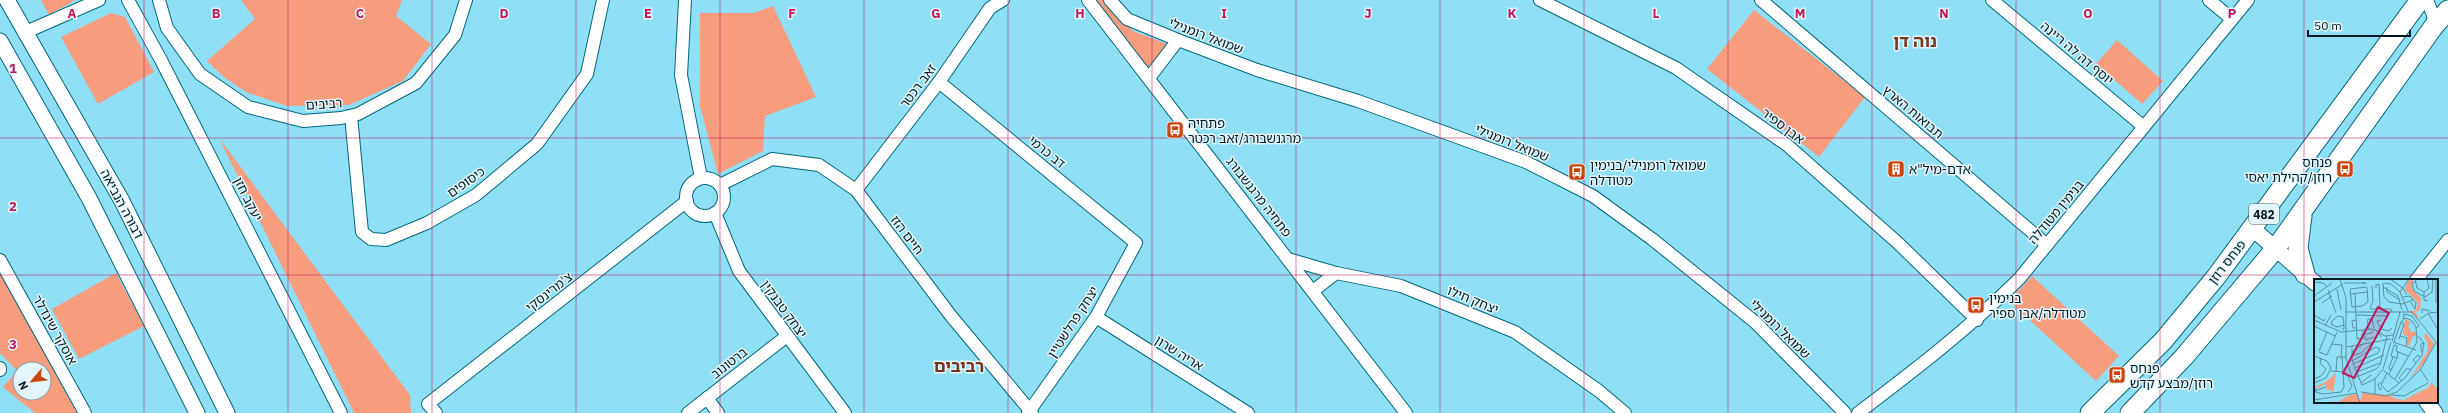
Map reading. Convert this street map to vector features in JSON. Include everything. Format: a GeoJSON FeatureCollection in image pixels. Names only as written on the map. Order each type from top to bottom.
{"type":"FeatureCollection","features":[{"type":"Feature","properties":{"kind":"main road","name":"פנחס רוזן"},"geometry":{"type":"LineString","coordinates":[[2090,413],[2163,341],[2253,229],[2420,0]]}},
{"type":"Feature","properties":{"kind":"main road","name":"פנחס רוזן"},"geometry":{"type":"LineString","coordinates":[[2130,413],[2184,357],[2276,248],[2434,26],[2448,10]]}},
{"type":"Feature","properties":{"kind":"main road"},"geometry":{"type":"LineString","coordinates":[[2303,212],[2298,248],[2310,278]]}},
{"type":"Feature","properties":{"kind":"street","name":"דבורה הנביאה"},"geometry":{"type":"LineString","coordinates":[[7,0],[122,201],[227,413]]}},
{"type":"Feature","properties":{"kind":"street"},"geometry":{"type":"LineString","coordinates":[[26,32],[99,0]]}},
{"type":"Feature","properties":{"kind":"street","name":"יעקב חזן"},"geometry":{"type":"LineString","coordinates":[[128,0],[341,413]]}},
{"type":"Feature","properties":{"kind":"street","name":"רביבים"},"geometry":{"type":"LineString","coordinates":[[159,0],[167,28],[200,74],[248,107],[303,120],[351,116],[416,84],[455,35],[466,0]]}},
{"type":"Feature","properties":{"kind":"street","name":"כיסופים"},"geometry":{"type":"LineString","coordinates":[[351,116],[362,232],[371,239],[386,240],[427,223],[476,195],[536,144],[587,74],[603,0]]}},
{"type":"Feature","properties":{"kind":"street"},"geometry":{"type":"LineString","coordinates":[[685,0],[681,75],[701,178]]}},
{"type":"Feature","properties":{"kind":"street","name":"זאב רכטר"},"geometry":{"type":"LineString","coordinates":[[856,190],[939,82],[990,8],[1003,0]]}},
{"type":"Feature","properties":{"kind":"street","name":"פתחיה מרגנשבורג"},"geometry":{"type":"LineString","coordinates":[[1088,0],[1406,413]]}},
{"type":"Feature","properties":{"kind":"street","name":"שמואל רומנילי"},"geometry":{"type":"LineString","coordinates":[[1110,0],[1127,19],[1178,40],[1257,70],[1365,104],[1526,162],[1593,196],[1652,239],[1754,322],[1846,413]]}},
{"type":"Feature","properties":{"kind":"street","name":"אבן ספיר"},"geometry":{"type":"LineString","coordinates":[[1540,0],[1676,68],[1787,145],[1898,243],[1977,320]]}},
{"type":"Feature","properties":{"kind":"street","name":"תבואות הארץ"},"geometry":{"type":"LineString","coordinates":[[1761,0],[2047,245]]}},
{"type":"Feature","properties":{"kind":"street","name":"יוסף דה לה ריינה"},"geometry":{"type":"LineString","coordinates":[[1992,0],[2144,126]]}},
{"type":"Feature","properties":{"kind":"street"},"geometry":{"type":"LineString","coordinates":[[2209,0],[2232,19]]}},
{"type":"Feature","properties":{"kind":"street","name":"בנימין מטודלה"},"geometry":{"type":"LineString","coordinates":[[1858,413],[1917,369],[1977,320],[2019,278],[2248,0]]}},
{"type":"Feature","properties":{"kind":"street"},"geometry":{"type":"LineString","coordinates":[[2427,0],[2433,15],[2434,26]]}},
{"type":"Feature","properties":{"kind":"street"},"geometry":{"type":"LineString","coordinates":[[1149,78],[1178,40]]}},
{"type":"Feature","properties":{"kind":"street","name":"דבורה הנביאה"},"geometry":{"type":"LineString","coordinates":[[0,41],[89,198],[197,413]]}},
{"type":"Feature","properties":{"kind":"street","name":"דב כרמי"},"geometry":{"type":"LineString","coordinates":[[939,82],[1136,243]]}},
{"type":"Feature","properties":{"kind":"street","name":"חיים הזז"},"geometry":{"type":"LineString","coordinates":[[720,185],[772,159],[819,165],[856,190],[951,316],[1030,412]]}},
{"type":"Feature","properties":{"kind":"street"},"geometry":{"type":"LineString","coordinates":[[701,178],[712,179],[720,185],[724,197],[720,209],[715,213],[710,215],[698,214],[689,207],[686,195],[691,184],[701,178]]}},
{"type":"Feature","properties":{"kind":"street","name":"צ'מרינסקי"},"geometry":{"type":"LineString","coordinates":[[432,409],[687,201]]}},
{"type":"Feature","properties":{"kind":"street","name":"יצחק טבנקין"},"geometry":{"type":"LineString","coordinates":[[715,213],[739,271],[786,336],[845,413]]}},
{"type":"Feature","properties":{"kind":"street"},"geometry":{"type":"LineString","coordinates":[[2253,229],[2310,278]]}},
{"type":"Feature","properties":{"kind":"street"},"geometry":{"type":"LineString","coordinates":[[2417,279],[2448,240]]}},
{"type":"Feature","properties":{"kind":"street","name":"יצחק פרלשטיין"},"geometry":{"type":"LineString","coordinates":[[1030,412],[1096,317],[1136,243]]}},
{"type":"Feature","properties":{"kind":"street","name":"יצחק חילו"},"geometry":{"type":"LineString","coordinates":[[1288,259],[1336,273],[1401,286],[1515,332],[1599,390],[1625,413]]}},
{"type":"Feature","properties":{"kind":"street","name":"אוסקר שינדלר"},"geometry":{"type":"LineString","coordinates":[[0,260],[85,413]]}},
{"type":"Feature","properties":{"kind":"street"},"geometry":{"type":"LineString","coordinates":[[1313,291],[1336,273]]}},
{"type":"Feature","properties":{"kind":"street","name":"אריה שרון"},"geometry":{"type":"LineString","coordinates":[[1096,317],[1248,413]]}},
{"type":"Feature","properties":{"kind":"street","name":"ברטונוב"},"geometry":{"type":"LineString","coordinates":[[688,413],[786,336]]}},
{"type":"Feature","properties":{"kind":"street"},"geometry":{"type":"LineString","coordinates":[[707,398],[718,413]]}},
{"type":"Feature","properties":{"kind":"street"},"geometry":{"type":"LineString","coordinates":[[2428,403],[2435,413]]}},
{"type":"Feature","properties":{"kind":"shaded area"},"geometry":{"type":"Polygon","coordinates":[[[41,0],[75,0],[49,15],[41,0]]]}},
{"type":"Feature","properties":{"kind":"shaded area"},"geometry":{"type":"Polygon","coordinates":[[[241,0],[402,0],[396,16],[431,44],[403,81],[349,105],[287,106],[246,92],[225,78],[207,61],[255,19],[241,0]]]}},
{"type":"Feature","properties":{"kind":"shaded area"},"geometry":{"type":"Polygon","coordinates":[[[1091,0],[1104,0],[1133,31],[1167,44],[1148,72],[1091,0]]]}},
{"type":"Feature","properties":{"kind":"shaded area"},"geometry":{"type":"Polygon","coordinates":[[[773,6],[816,97],[765,116],[763,151],[718,174],[700,106],[700,13],[754,13],[773,6]]]}},
{"type":"Feature","properties":{"kind":"shaded area"},"geometry":{"type":"Polygon","coordinates":[[[1754,10],[1865,97],[1819,157],[1707,69],[1754,10]]]}},
{"type":"Feature","properties":{"kind":"shaded area"},"geometry":{"type":"Polygon","coordinates":[[[111,13],[125,17],[154,72],[98,104],[61,37],[111,13]]]}},
{"type":"Feature","properties":{"kind":"shaded area"},"geometry":{"type":"Polygon","coordinates":[[[2117,40],[2163,81],[2142,104],[2096,64],[2117,40]]]}},
{"type":"Feature","properties":{"kind":"shaded area"},"geometry":{"type":"Polygon","coordinates":[[[219,138],[410,395],[411,413],[354,413],[219,138]]]}},
{"type":"Feature","properties":{"kind":"shaded area"},"geometry":{"type":"Polygon","coordinates":[[[0,273],[48,361],[12,361],[12,366],[0,353],[0,273]]]}},
{"type":"Feature","properties":{"kind":"shaded area"},"geometry":{"type":"Polygon","coordinates":[[[116,273],[144,326],[79,359],[52,309],[116,273]]]}},
{"type":"Feature","properties":{"kind":"shaded area"},"geometry":{"type":"Polygon","coordinates":[[[2032,276],[2119,356],[2096,381],[2009,301],[2032,276]]]}},
{"type":"Feature","properties":{"kind":"shaded area"},"geometry":{"type":"Polygon","coordinates":[[[52,368],[77,413],[35,413],[20,401],[52,401],[52,368]]]}},
{"type":"Feature","properties":{"kind":"shaded area"},"geometry":{"type":"Polygon","coordinates":[[[12,377],[12,394],[3,387],[12,377]]]}},
{"type":"Feature","properties":{"kind":"place","name":"פתחיה מרגנשבורג/זאב רכטר"},"geometry":{"type":"Point","coordinates":[1175,130]}},
{"type":"Feature","properties":{"kind":"place","name":"אדם-מיל\"א"},"geometry":{"type":"Point","coordinates":[1896,169]}},
{"type":"Feature","properties":{"kind":"place","name":"פנחס רוזן/קהילת יאסי"},"geometry":{"type":"Point","coordinates":[2345,169]}},
{"type":"Feature","properties":{"kind":"place","name":"שמואל רומנילי/בנימין מטודלה"},"geometry":{"type":"Point","coordinates":[1577,172]}},
{"type":"Feature","properties":{"kind":"place","name":"בנימין מטודלה/אבן ספיר"},"geometry":{"type":"Point","coordinates":[1976,305]}},
{"type":"Feature","properties":{"kind":"place","name":"פנחס רוזן/מבצע קדש"},"geometry":{"type":"Point","coordinates":[2117,375]}},
{"type":"Feature","properties":{"kind":"district","name":"נוה דן"},"geometry":{"type":"Point","coordinates":[1915,41]}},
{"type":"Feature","properties":{"kind":"district","name":"רביבים"},"geometry":{"type":"Point","coordinates":[959,366]}}]}
